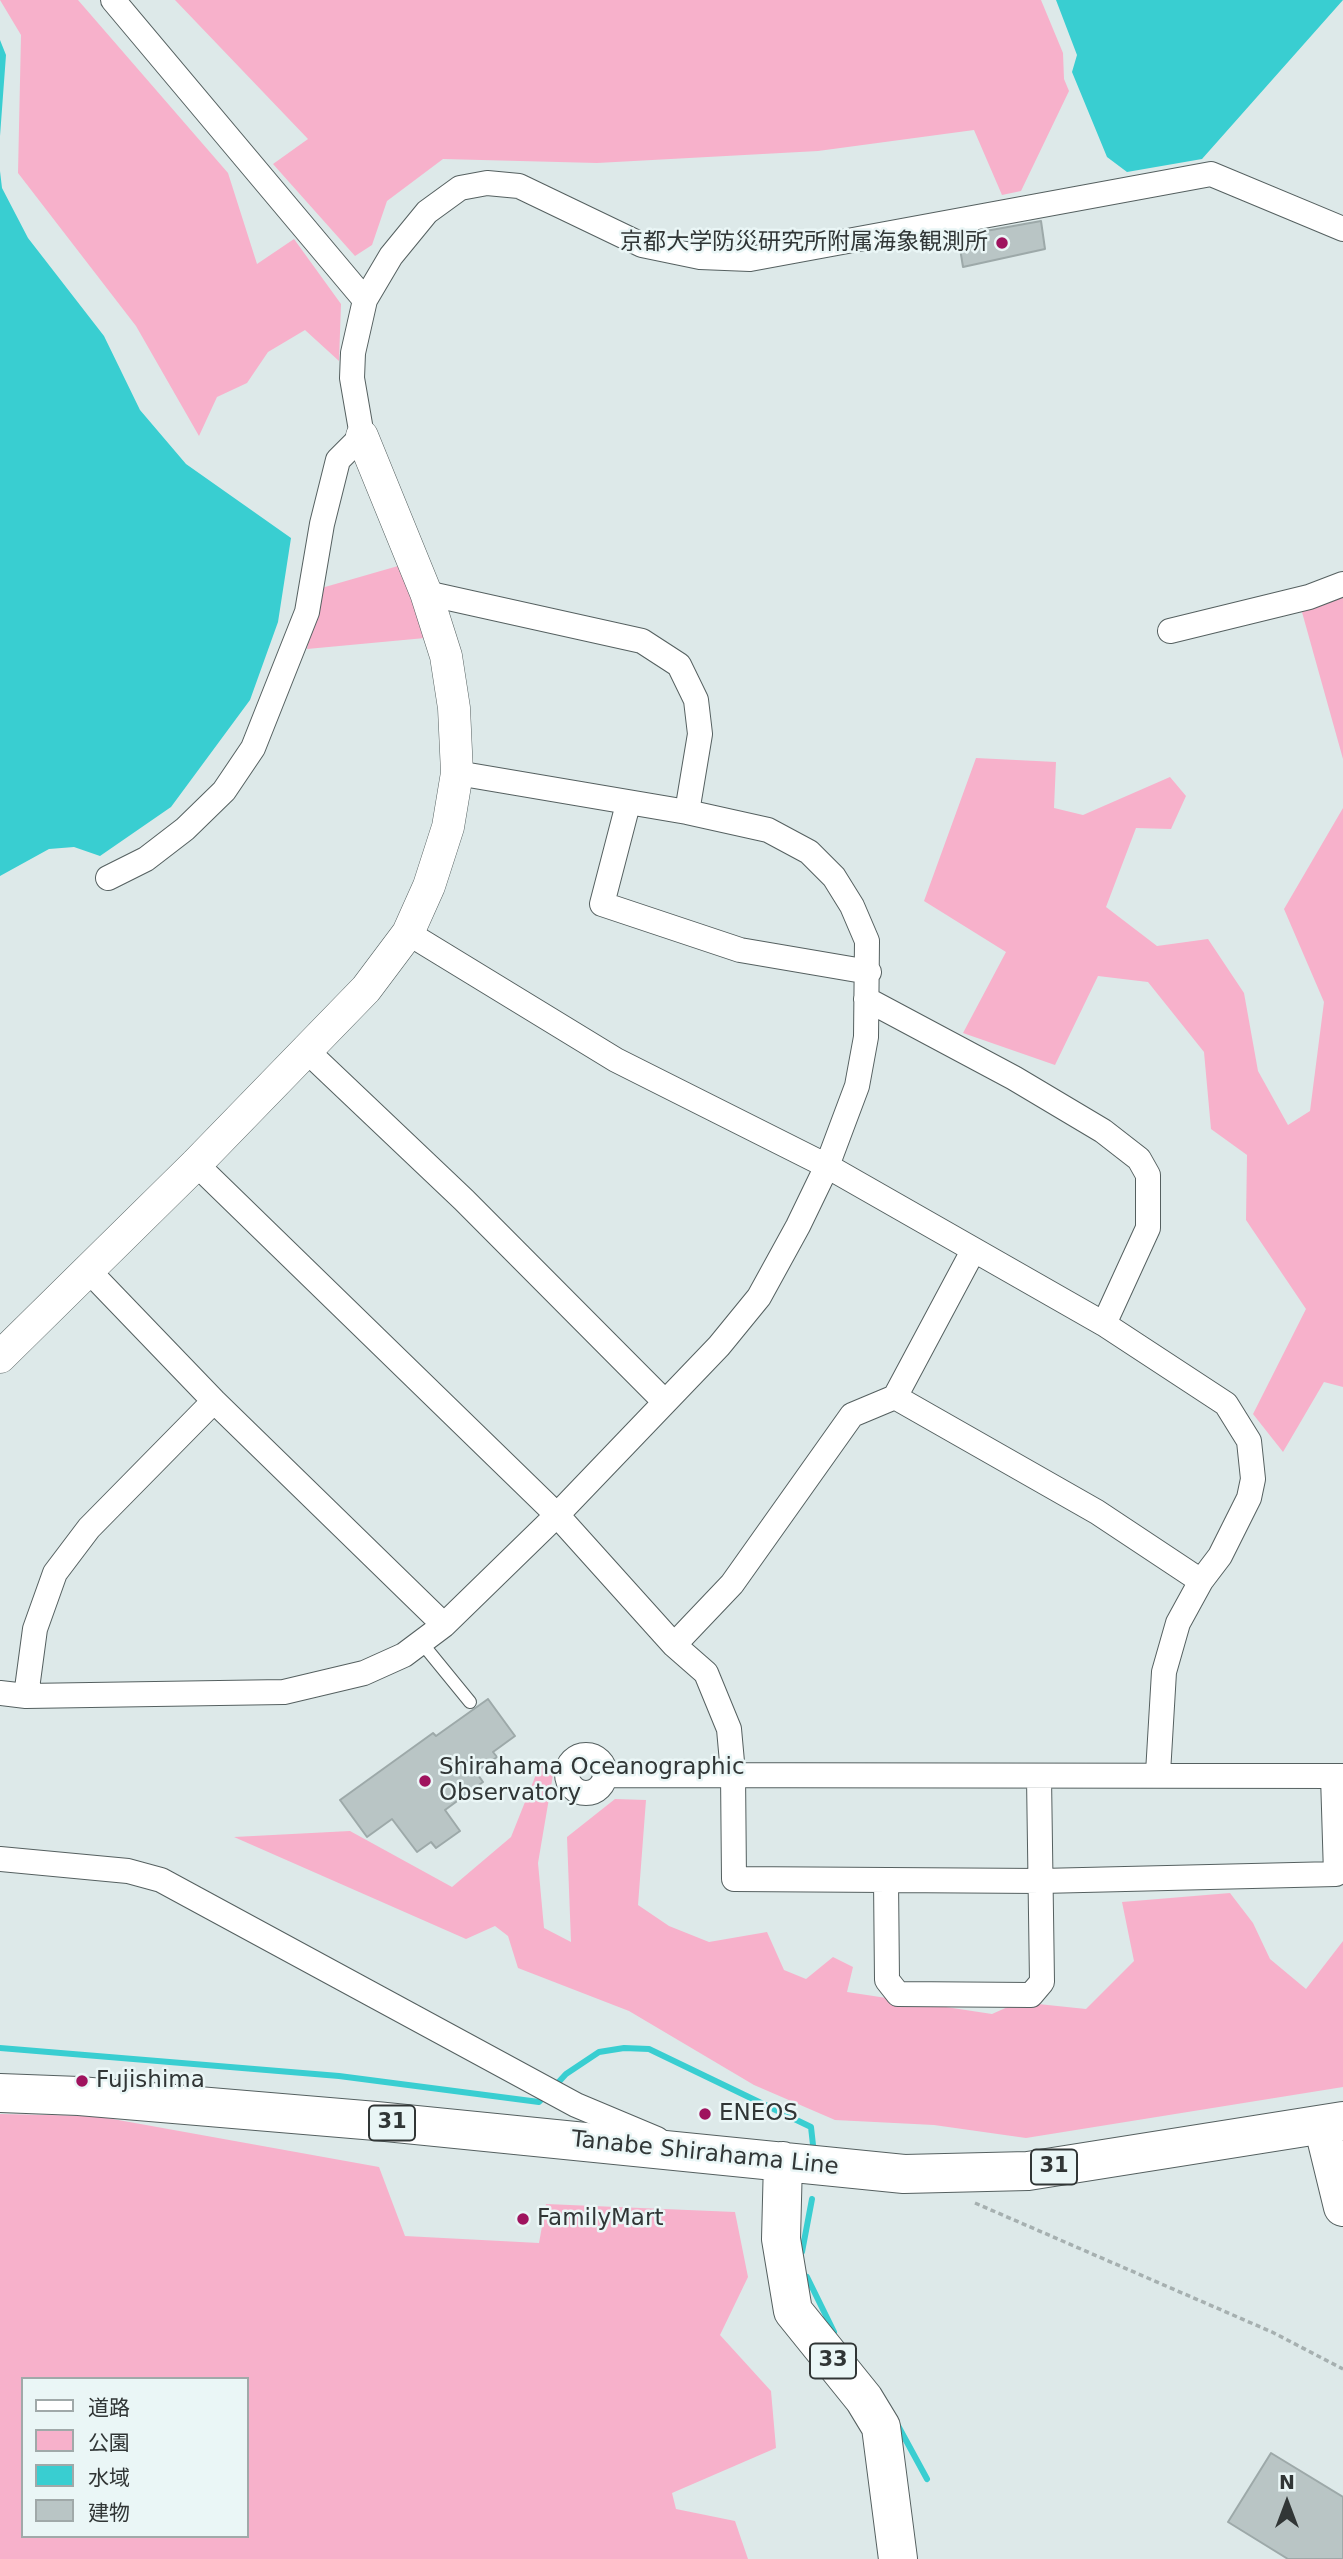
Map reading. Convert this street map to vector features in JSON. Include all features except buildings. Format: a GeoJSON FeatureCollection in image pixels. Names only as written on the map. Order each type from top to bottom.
{"type":"FeatureCollection","features":[{"type":"Feature","properties":{"kind":"main road","name":"Tanabe Shirahama Line"},"geometry":{"type":"LineString","coordinates":[[0,2093],[119,2099],[904,2174],[1028,2171],[1333,2123],[1343,2207]]}},
{"type":"Feature","properties":{"kind":"main road","name":"33"},"geometry":{"type":"LineString","coordinates":[[783,2161],[781,2239],[793,2311],[864,2399],[881,2427],[898,2559]]}},
{"type":"Feature","properties":{"kind":"street"},"geometry":{"type":"LineString","coordinates":[[113,0],[365,300]]}},
{"type":"Feature","properties":{"kind":"street"},"geometry":{"type":"LineString","coordinates":[[0,1357],[196,1164],[366,989],[408,933],[429,886],[448,827],[457,774],[454,708],[446,656],[426,593],[362,436],[353,365],[365,300],[391,256],[427,212],[460,188],[487,183],[519,186],[642,245],[700,257],[750,259],[1212,174],[1343,229]]}},
{"type":"Feature","properties":{"kind":"street"},"geometry":{"type":"LineString","coordinates":[[108,878],[146,859],[185,829],[224,791],[253,748],[307,612],[322,524],[338,460],[362,436]]}},
{"type":"Feature","properties":{"kind":"street"},"geometry":{"type":"LineString","coordinates":[[1170,631],[1309,597],[1343,584]]}},
{"type":"Feature","properties":{"kind":"street"},"geometry":{"type":"LineString","coordinates":[[426,593],[642,641],[678,665],[696,700],[700,734],[687,812]]}},
{"type":"Feature","properties":{"kind":"street"},"geometry":{"type":"LineString","coordinates":[[0,1693],[26,1696],[284,1692],[364,1673],[404,1655],[444,1625],[557,1514],[719,1346],[759,1297],[827,1166],[857,1086],[866,1037],[869,972],[867,941],[852,906],[834,877],[809,852],[768,830],[687,812],[457,774]]}},
{"type":"Feature","properties":{"kind":"street"},"geometry":{"type":"LineString","coordinates":[[628,804],[602,904],[740,950],[869,972]]}},
{"type":"Feature","properties":{"kind":"street"},"geometry":{"type":"LineString","coordinates":[[408,933],[616,1060],[827,1166],[1104,1324],[1227,1404],[1249,1441],[1253,1479],[1249,1498],[1220,1556],[1201,1581],[1178,1623],[1164,1672],[1158,1773]]}},
{"type":"Feature","properties":{"kind":"street"},"geometry":{"type":"LineString","coordinates":[[866,999],[1014,1078],[1103,1130],[1139,1159],[1148,1175],[1148,1228],[1104,1324]]}},
{"type":"Feature","properties":{"kind":"street"},"geometry":{"type":"LineString","coordinates":[[307,1051],[464,1200],[665,1402]]}},
{"type":"Feature","properties":{"kind":"street"},"geometry":{"type":"LineString","coordinates":[[196,1164],[557,1514],[674,1645],[706,1673],[729,1729],[733,1773],[734,1880],[1041,1881],[1336,1874],[1338,1776],[1158,1773],[1039,1777],[733,1773],[605,1775]]}},
{"type":"Feature","properties":{"kind":"street"},"geometry":{"type":"LineString","coordinates":[[674,1645],[732,1584],[852,1415],[895,1396],[973,1251]]}},
{"type":"Feature","properties":{"kind":"street"},"geometry":{"type":"LineString","coordinates":[[87,1269],[214,1401],[444,1625]]}},
{"type":"Feature","properties":{"kind":"street"},"geometry":{"type":"LineString","coordinates":[[895,1396],[1097,1512],[1201,1581]]}},
{"type":"Feature","properties":{"kind":"street"},"geometry":{"type":"LineString","coordinates":[[26,1696],[35,1629],[55,1573],[89,1528],[214,1401]]}},
{"type":"Feature","properties":{"kind":"street"},"geometry":{"type":"LineString","coordinates":[[886,1880],[887,1980],[898,1994],[1031,1995],[1042,1982],[1039,1777]]}},
{"type":"Feature","properties":{"kind":"street"},"geometry":{"type":"LineString","coordinates":[[0,1859],[128,1871],[161,1880],[576,2105],[686,2152]]}},
{"type":"Feature","properties":{"kind":"lane"},"geometry":{"type":"LineString","coordinates":[[421,1642],[470,1702]]}},
{"type":"Feature","properties":{"kind":"path"},"geometry":{"type":"LineString","coordinates":[[966,2199],[1272,2332],[1343,2370]]}},
{"type":"Feature","properties":{"kind":"green space"},"geometry":{"type":"Polygon","coordinates":[[[0,0],[78,0],[228,173],[257,264],[294,239],[341,304],[339,361],[305,330],[268,352],[247,383],[217,397],[199,436],[136,326],[18,173],[21,35],[0,0]]]}},
{"type":"Feature","properties":{"kind":"green space"},"geometry":{"type":"Polygon","coordinates":[[[175,0],[1041,0],[1063,53],[1064,79],[1069,91],[1021,191],[1002,195],[974,130],[818,151],[597,163],[443,159],[387,201],[372,245],[355,256],[273,164],[308,139],[175,0]]]}},
{"type":"Feature","properties":{"kind":"green space"},"geometry":{"type":"Polygon","coordinates":[[[398,566],[411,594],[425,638],[307,649],[318,589],[398,566]]]}},
{"type":"Feature","properties":{"kind":"green space"},"geometry":{"type":"Polygon","coordinates":[[[1343,589],[1343,759],[1300,605],[1343,589]]]}},
{"type":"Feature","properties":{"kind":"green space"},"geometry":{"type":"Polygon","coordinates":[[[976,758],[1056,762],[1054,808],[1083,815],[1170,777],[1186,796],[1171,829],[1136,828],[1106,907],[1157,946],[1208,939],[1244,993],[1258,1071],[1288,1125],[1310,1111],[1324,1002],[1284,909],[1343,808],[1343,1387],[1324,1382],[1283,1452],[1253,1414],[1306,1309],[1246,1220],[1247,1155],[1211,1129],[1204,1052],[1148,982],[1098,976],[1055,1065],[963,1033],[1006,952],[924,901],[976,758]]]}},
{"type":"Feature","properties":{"kind":"green space"},"geometry":{"type":"Polygon","coordinates":[[[541,1762],[555,1763],[538,1863],[544,1928],[571,1942],[567,1837],[615,1799],[646,1800],[638,1905],[669,1926],[709,1942],[767,1932],[784,1970],[806,1979],[833,1957],[853,1967],[847,1992],[992,2014],[1019,2002],[1086,2009],[1134,1961],[1122,1902],[1230,1893],[1253,1923],[1270,1959],[1306,1989],[1343,1941],[1343,2087],[1026,2138],[934,2125],[835,2120],[754,2085],[629,2011],[518,1968],[508,1936],[495,1926],[466,1939],[234,1837],[350,1831],[452,1887],[511,1837],[541,1762]]]}},
{"type":"Feature","properties":{"kind":"green space"},"geometry":{"type":"Polygon","coordinates":[[[0,2114],[96,2116],[379,2167],[405,2236],[539,2243],[546,2204],[735,2212],[748,2277],[720,2335],[771,2391],[776,2448],[672,2493],[676,2509],[735,2521],[748,2559],[0,2559],[0,2114]]]}},
{"type":"Feature","properties":{"kind":"water"},"geometry":{"type":"Polygon","coordinates":[[[1056,0],[1343,0],[1202,159],[1127,172],[1107,157],[1072,72],[1077,55],[1056,0]]]}},
{"type":"Feature","properties":{"kind":"water"},"geometry":{"type":"Polygon","coordinates":[[[0,40],[6,55],[0,136],[0,40]]]}},
{"type":"Feature","properties":{"kind":"water"},"geometry":{"type":"Polygon","coordinates":[[[0,171],[2,188],[28,238],[104,336],[140,410],[186,464],[291,538],[278,622],[250,700],[171,807],[100,856],[74,847],[49,849],[0,876],[0,171]]]}},
{"type":"Feature","properties":{"kind":"waterway"},"geometry":{"type":"LineString","coordinates":[[0,2048],[339,2076],[539,2102],[546,2095]]}},
{"type":"Feature","properties":{"kind":"waterway"},"geometry":{"type":"LineString","coordinates":[[554,2087],[566,2074],[599,2052],[624,2048],[649,2049],[811,2127],[813,2145]]}},
{"type":"Feature","properties":{"kind":"waterway"},"geometry":{"type":"LineString","coordinates":[[802,2252],[812,2199]]}},
{"type":"Feature","properties":{"kind":"waterway"},"geometry":{"type":"LineString","coordinates":[[807,2277],[834,2332]]}},
{"type":"Feature","properties":{"kind":"waterway"},"geometry":{"type":"LineString","coordinates":[[896,2422],[927,2479]]}},
{"type":"Feature","properties":{"kind":"place","name":"京都大学防災研究所附属海象観測所"},"geometry":{"type":"Point","coordinates":[1002,243]}},
{"type":"Feature","properties":{"kind":"place","name":"Shirahama Oceanographic Observatory"},"geometry":{"type":"Point","coordinates":[425,1781]}},
{"type":"Feature","properties":{"kind":"place","name":"Fujishima"},"geometry":{"type":"Point","coordinates":[82,2081]}},
{"type":"Feature","properties":{"kind":"place","name":"ENEOS"},"geometry":{"type":"Point","coordinates":[705,2114]}},
{"type":"Feature","properties":{"kind":"place","name":"FamilyMart"},"geometry":{"type":"Point","coordinates":[523,2219]}}]}
